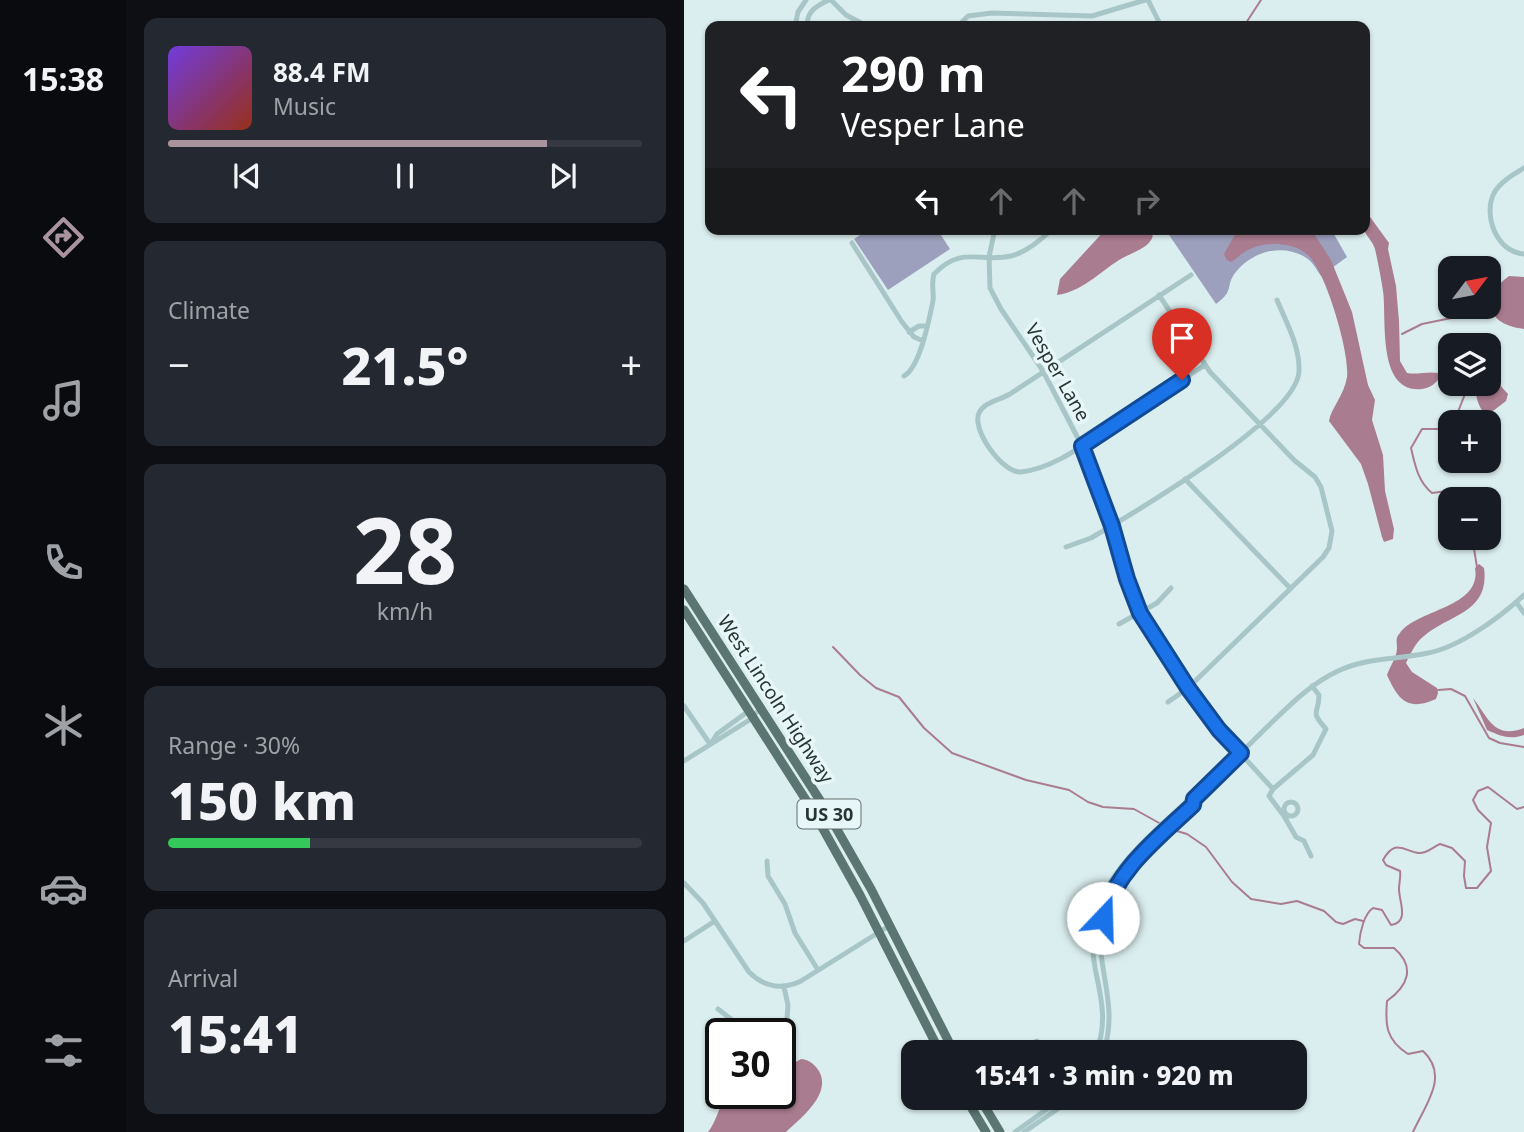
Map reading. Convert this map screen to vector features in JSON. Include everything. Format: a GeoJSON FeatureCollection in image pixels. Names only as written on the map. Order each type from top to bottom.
{"type":"FeatureCollection","features":[{"type":"Feature","properties":{"kind":"main road","name":"West Lincoln Highway"},"geometry":{"type":"LineString","coordinates":[[684,589],[762,706],[823,805],[948,1040]]}},
{"type":"Feature","properties":{"kind":"main road","name":"West Lincoln Highway"},"geometry":{"type":"LineString","coordinates":[[684,610],[819,821],[934,1040]]}},
{"type":"Feature","properties":{"kind":"main road"},"geometry":{"type":"LineString","coordinates":[[973,1110],[986,1132]]}},
{"type":"Feature","properties":{"kind":"main road"},"geometry":{"type":"LineString","coordinates":[[987,1110],[1000,1132]]}},
{"type":"Feature","properties":{"kind":"street"},"geometry":{"type":"LineString","coordinates":[[796,21],[798,12],[806,0]]}},
{"type":"Feature","properties":{"kind":"street"},"geometry":{"type":"LineString","coordinates":[[807,21],[812,10],[830,0],[846,15],[857,21]]}},
{"type":"Feature","properties":{"kind":"street"},"geometry":{"type":"LineString","coordinates":[[963,21],[968,16],[992,13],[1092,16],[1147,0],[1158,21]]}},
{"type":"Feature","properties":{"kind":"street"},"geometry":{"type":"LineString","coordinates":[[1524,168],[1508,178],[1495,192],[1489,214],[1494,231],[1506,247],[1524,254]]}},
{"type":"Feature","properties":{"kind":"street","name":"Vesper Lane"},"geometry":{"type":"LineString","coordinates":[[994,235],[989,257],[990,288],[1082,446],[1140,613],[1188,688],[1219,730],[1273,789],[1269,796],[1285,815],[1296,837],[1304,841],[1311,856]]}},
{"type":"Feature","properties":{"kind":"street"},"geometry":{"type":"LineString","coordinates":[[904,376],[912,370],[923,341],[933,300],[934,274],[967,255],[1011,256],[1038,243],[1046,235]]}},
{"type":"Feature","properties":{"kind":"street"},"geometry":{"type":"LineString","coordinates":[[852,243],[909,332],[923,341]]}},
{"type":"Feature","properties":{"kind":"street"},"geometry":{"type":"LineString","coordinates":[[1191,275],[1010,394],[984,406],[977,417],[979,430],[1002,464],[1014,471],[1022,471],[1062,458],[1205,365]]}},
{"type":"Feature","properties":{"kind":"street"},"geometry":{"type":"LineString","coordinates":[[1159,295],[1205,365],[1257,426],[1315,477],[1321,488],[1332,531],[1329,548],[1323,557],[1188,688],[1168,702]]}},
{"type":"Feature","properties":{"kind":"street"},"geometry":{"type":"LineString","coordinates":[[1066,547],[1091,538],[1112,526],[1236,445],[1293,390],[1300,373],[1296,346],[1277,300]]}},
{"type":"Feature","properties":{"kind":"street"},"geometry":{"type":"LineString","coordinates":[[909,332],[919,326],[926,326]]}},
{"type":"Feature","properties":{"kind":"street"},"geometry":{"type":"LineString","coordinates":[[1185,479],[1290,588]]}},
{"type":"Feature","properties":{"kind":"street"},"geometry":{"type":"LineString","coordinates":[[1119,624],[1165,597],[1171,588]]}},
{"type":"Feature","properties":{"kind":"street"},"geometry":{"type":"LineString","coordinates":[[1107,1040],[1111,1011],[1100,935],[1108,902],[1125,873],[1193,805],[1194,799],[1325,677],[1354,664],[1425,654],[1452,644],[1496,618],[1524,595]]}},
{"type":"Feature","properties":{"kind":"street"},"geometry":{"type":"LineString","coordinates":[[1516,602],[1524,613]]}},
{"type":"Feature","properties":{"kind":"street"},"geometry":{"type":"LineString","coordinates":[[1273,789],[1313,755],[1326,729],[1316,716],[1319,695],[1312,687]]}},
{"type":"Feature","properties":{"kind":"street"},"geometry":{"type":"LineString","coordinates":[[684,705],[710,744]]}},
{"type":"Feature","properties":{"kind":"street"},"geometry":{"type":"LineString","coordinates":[[684,761],[710,744],[717,734],[762,706]]}},
{"type":"Feature","properties":{"kind":"street"},"geometry":{"type":"LineString","coordinates":[[1099,1040],[1103,1014],[1093,954],[1093,934],[1101,897],[1127,859],[1189,799],[1194,799]]}},
{"type":"Feature","properties":{"kind":"street"},"geometry":{"type":"LineString","coordinates":[[767,861],[768,876],[785,904],[795,933],[818,970]]}},
{"type":"Feature","properties":{"kind":"street"},"geometry":{"type":"LineString","coordinates":[[684,883],[699,897],[752,975],[765,984],[796,984],[889,926]]}},
{"type":"Feature","properties":{"kind":"street"},"geometry":{"type":"LineString","coordinates":[[684,941],[715,921]]}},
{"type":"Feature","properties":{"kind":"street"},"geometry":{"type":"LineString","coordinates":[[784,986],[788,1004],[787,1018]]}},
{"type":"Feature","properties":{"kind":"street"},"geometry":{"type":"LineString","coordinates":[[718,1009],[730,1018]]}},
{"type":"Feature","properties":{"kind":"street"},"geometry":{"type":"LineString","coordinates":[[1015,1132],[1046,1110]]}},
{"type":"Feature","properties":{"kind":"street"},"geometry":{"type":"LineString","coordinates":[[1024,1132],[1056,1110]]}},
{"type":"Feature","properties":{"kind":"shaded area"},"geometry":{"type":"Polygon","coordinates":[[[1370,217],[1389,243],[1396,286],[1400,361],[1407,373],[1438,373],[1438,380],[1427,388],[1407,387],[1397,379],[1390,367],[1382,286],[1375,249],[1367,235],[1370,235],[1370,217]]]}},
{"type":"Feature","properties":{"kind":"shaded area"},"geometry":{"type":"Polygon","coordinates":[[[860,235],[941,235],[950,249],[888,290],[854,239],[860,235]]]}},
{"type":"Feature","properties":{"kind":"shaded area"},"geometry":{"type":"Polygon","coordinates":[[[1100,235],[1152,235],[1145,246],[1119,260],[1082,286],[1057,295],[1060,279],[1100,235]]]}},
{"type":"Feature","properties":{"kind":"shaded area"},"geometry":{"type":"Polygon","coordinates":[[[1169,235],[1334,235],[1347,257],[1321,276],[1310,261],[1299,254],[1279,250],[1259,254],[1235,273],[1228,292],[1216,304],[1169,235]]]}},
{"type":"Feature","properties":{"kind":"shaded area"},"geometry":{"type":"Polygon","coordinates":[[[1235,235],[1315,235],[1331,260],[1352,312],[1368,385],[1375,400],[1372,420],[1383,455],[1385,491],[1394,529],[1393,539],[1384,542],[1361,464],[1329,421],[1345,384],[1347,366],[1341,333],[1316,265],[1307,254],[1284,245],[1272,244],[1254,248],[1230,262],[1224,254],[1235,235]]]}},
{"type":"Feature","properties":{"kind":"shaded area"},"geometry":{"type":"Polygon","coordinates":[[[1509,276],[1524,277],[1524,329],[1498,319],[1501,319],[1501,282],[1509,276]]]}},
{"type":"Feature","properties":{"kind":"shaded area"},"geometry":{"type":"Polygon","coordinates":[[[1501,386],[1508,394],[1506,401],[1494,410],[1482,410],[1477,396],[1501,396],[1501,386]]]}},
{"type":"Feature","properties":{"kind":"shaded area"},"geometry":{"type":"Polygon","coordinates":[[[1479,564],[1484,568],[1481,595],[1466,611],[1424,636],[1406,663],[1412,672],[1437,688],[1436,699],[1418,704],[1405,701],[1395,691],[1387,675],[1396,655],[1397,637],[1408,625],[1459,600],[1469,592],[1474,581],[1475,568],[1479,564]]]}},
{"type":"Feature","properties":{"kind":"shaded area"},"geometry":{"type":"Polygon","coordinates":[[[1473,698],[1493,725],[1505,731],[1524,728],[1524,735],[1505,737],[1487,730],[1473,698]]]}},
{"type":"Feature","properties":{"kind":"shaded area"},"geometry":{"type":"Polygon","coordinates":[[[801,1059],[812,1063],[819,1071],[821,1088],[813,1105],[786,1132],[708,1132],[720,1109],[796,1109],[796,1062],[801,1059]]]}},
{"type":"Feature","properties":{"kind":"waterway"},"geometry":{"type":"LineString","coordinates":[[1247,21],[1261,0]]}},
{"type":"Feature","properties":{"kind":"waterway"},"geometry":{"type":"LineString","coordinates":[[1402,334],[1422,324],[1447,319]]}},
{"type":"Feature","properties":{"kind":"waterway"},"geometry":{"type":"LineString","coordinates":[[1459,410],[1464,396]]}},
{"type":"Feature","properties":{"kind":"waterway"},"geometry":{"type":"LineString","coordinates":[[1438,429],[1422,429],[1411,448],[1423,484],[1432,493],[1438,492]]}},
{"type":"Feature","properties":{"kind":"waterway"},"geometry":{"type":"LineString","coordinates":[[1474,550],[1477,567]]}},
{"type":"Feature","properties":{"kind":"waterway"},"geometry":{"type":"LineString","coordinates":[[833,647],[876,688],[899,697],[924,728],[952,753],[1026,780],[1069,790],[1088,802],[1103,807],[1134,809],[1170,829],[1187,834],[1206,847],[1232,882],[1251,899],[1281,904],[1297,901],[1324,911],[1336,922],[1343,924],[1355,919],[1363,921]]}},
{"type":"Feature","properties":{"kind":"waterway"},"geometry":{"type":"LineString","coordinates":[[1438,690],[1451,689],[1465,696],[1489,738],[1500,743],[1524,747]]}},
{"type":"Feature","properties":{"kind":"waterway"},"geometry":{"type":"LineString","coordinates":[[1413,1132],[1433,1091],[1435,1070],[1423,1051],[1408,1054],[1395,1043],[1389,1031],[1387,1001],[1404,983],[1407,976],[1405,962],[1394,948],[1364,948],[1359,944],[1361,929],[1373,908],[1382,910],[1391,925],[1397,923],[1402,916],[1400,871],[1386,865],[1383,860],[1395,848],[1421,853],[1440,844],[1452,848],[1465,861],[1466,888],[1477,888],[1491,871],[1487,847],[1491,823],[1478,810],[1473,800],[1478,791],[1488,787],[1517,809],[1524,807]]}},
{"type":"Feature","properties":{"kind":"route"},"geometry":{"type":"LineString","coordinates":[[1103,918],[1115,887],[1125,873],[1241,753],[1219,730],[1188,688],[1140,613],[1100,489],[1082,446],[1182,380]]}}]}
